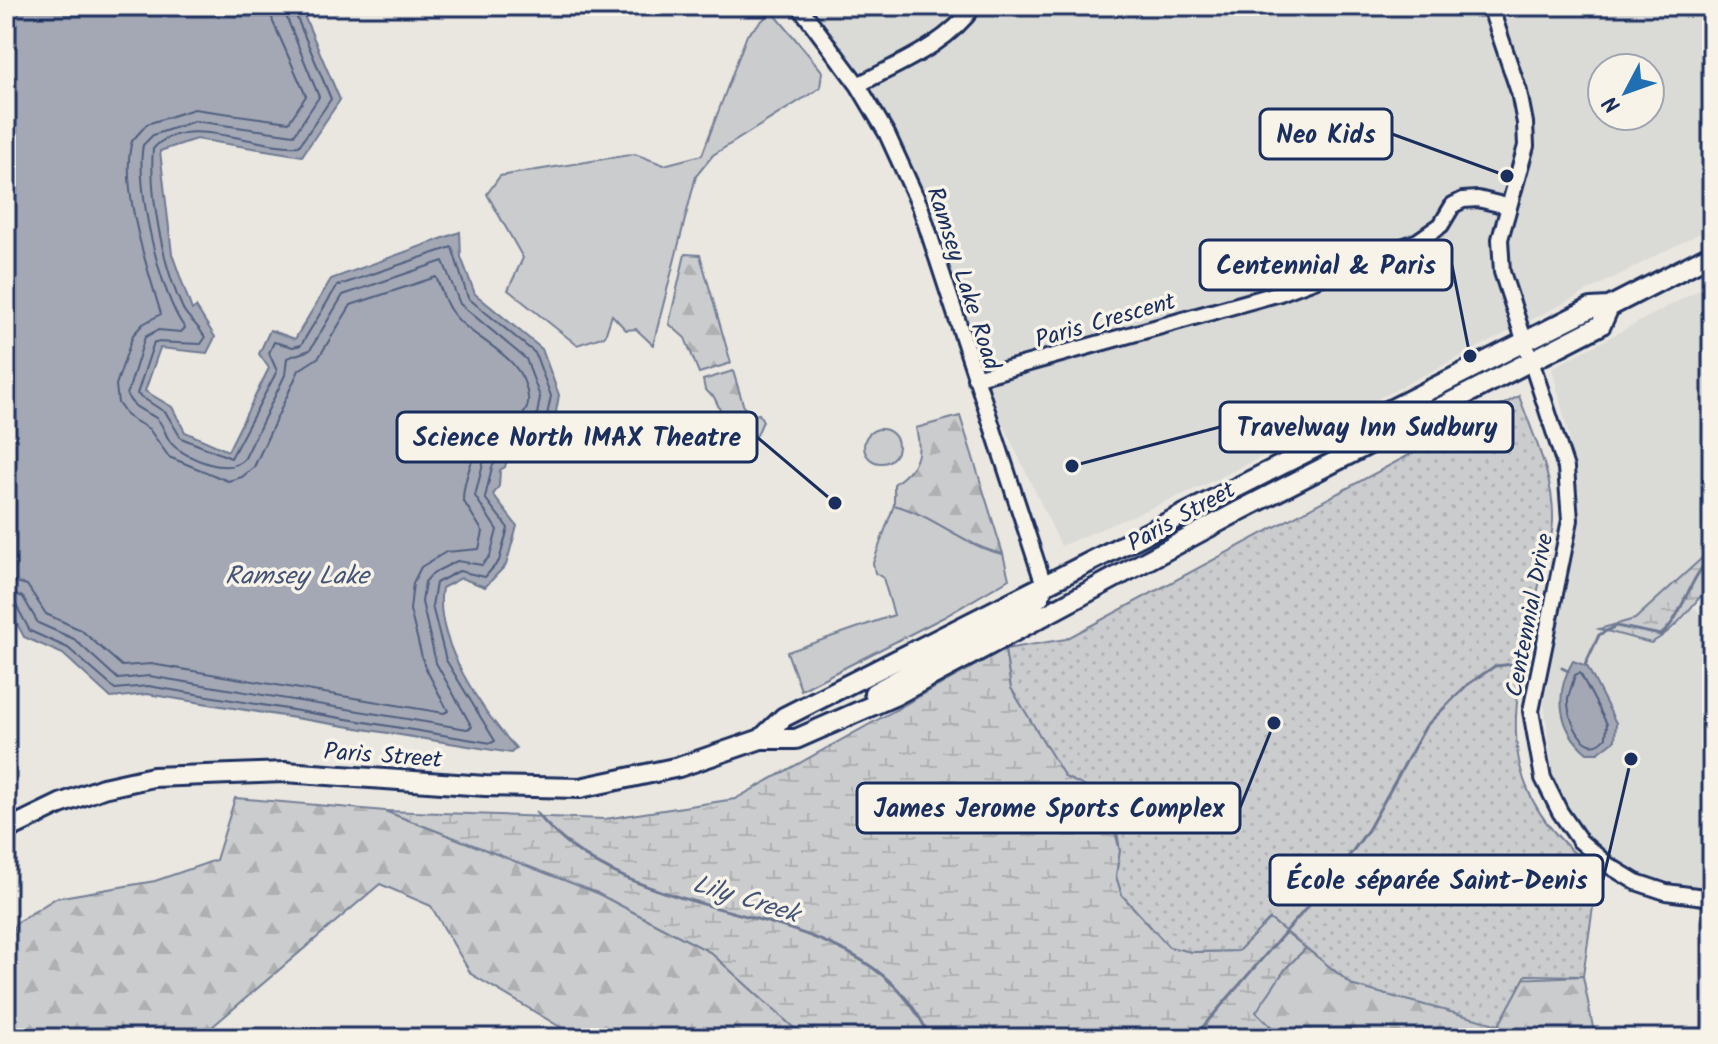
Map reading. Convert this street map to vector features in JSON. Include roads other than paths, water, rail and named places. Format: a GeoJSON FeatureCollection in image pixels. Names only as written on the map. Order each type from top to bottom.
{"type":"FeatureCollection","features":[{"type":"Feature","properties":{"kind":"main road","name":"Paris Street"},"geometry":{"type":"LineString","coordinates":[[761,739],[784,717],[1591,308],[1609,307],[1712,254]]}},
{"type":"Feature","properties":{"kind":"main road","name":"Paris Street"},"geometry":{"type":"LineString","coordinates":[[6,830],[89,793],[153,777],[285,772],[485,786],[580,788],[679,767],[761,739],[796,739],[860,713],[1601,325],[1609,307]]}},
{"type":"Feature","properties":{"kind":"main road"},"geometry":{"type":"LineString","coordinates":[[796,739],[1027,609],[1040,596],[1044,585],[1052,594],[1063,599],[1082,598]]}},
{"type":"Feature","properties":{"kind":"street","name":"Ramsey Lake Road"},"geometry":{"type":"LineString","coordinates":[[799,6],[858,85],[887,134],[920,206],[1044,585]]}},
{"type":"Feature","properties":{"kind":"street"},"geometry":{"type":"LineString","coordinates":[[858,85],[934,44],[963,22],[974,6]]}},
{"type":"Feature","properties":{"kind":"street"},"geometry":{"type":"LineString","coordinates":[[1490,6],[1519,92],[1525,123],[1526,146],[1500,239],[1502,272],[1523,343]]}},
{"type":"Feature","properties":{"kind":"street","name":"Paris Crescent"},"geometry":{"type":"LineString","coordinates":[[975,378],[1280,293],[1418,241],[1441,225],[1453,205],[1463,200],[1478,199],[1507,206]]}},
{"type":"Feature","properties":{"kind":"street","name":"Centennial Drive"},"geometry":{"type":"LineString","coordinates":[[1523,343],[1566,468],[1570,520],[1531,711],[1543,778],[1560,812],[1580,841],[1608,865],[1636,882],[1666,892],[1712,898]]}},
{"type":"Feature","properties":{"kind":"water","name":"Ramsey Lake"},"geometry":{"type":"Polygon","coordinates":[[[6,6],[300,6],[340,100],[302,156],[196,139],[160,151],[172,254],[192,310],[196,307],[215,337],[207,353],[160,348],[145,391],[172,407],[185,432],[228,451],[269,368],[259,354],[270,330],[295,339],[331,279],[460,232],[461,257],[475,294],[542,349],[559,395],[554,423],[537,443],[508,456],[505,467],[500,470],[499,486],[493,495],[517,526],[506,565],[485,587],[461,578],[442,588],[441,608],[452,652],[475,695],[516,748],[511,753],[147,694],[111,698],[63,654],[24,637],[6,603],[6,6]]]}},
{"type":"Feature","properties":{"kind":"water"},"geometry":{"type":"Polygon","coordinates":[[[1573,661],[1587,666],[1616,723],[1615,740],[1598,753],[1587,753],[1565,722],[1561,698],[1573,661]]]}},
{"type":"Feature","properties":{"kind":"waterway"},"geometry":{"type":"LineString","coordinates":[[1585,665],[1599,635],[1616,626],[1661,635],[1676,617],[1697,576],[1712,557]]}},
{"type":"Feature","properties":{"kind":"waterway"},"geometry":{"type":"LineString","coordinates":[[1193,1038],[1336,874],[1368,830],[1426,726],[1467,685],[1495,666],[1514,664]]}},
{"type":"Feature","properties":{"kind":"waterway"},"geometry":{"type":"LineString","coordinates":[[1562,668],[1568,671]]}},
{"type":"Feature","properties":{"kind":"waterway","name":"Lily Creek"},"geometry":{"type":"LineString","coordinates":[[536,812],[579,852],[631,880],[803,933],[855,957],[899,990],[930,1038]]}},
{"type":"Feature","properties":{"kind":"place","name":"Neo Kids"},"geometry":{"type":"Point","coordinates":[1507,176]}},
{"type":"Feature","properties":{"kind":"place","name":"Centennial & Paris"},"geometry":{"type":"Point","coordinates":[1470,356]}},
{"type":"Feature","properties":{"kind":"place","name":"Travelway Inn Sudbury"},"geometry":{"type":"Point","coordinates":[1072,466]}},
{"type":"Feature","properties":{"kind":"place","name":"Science North IMAX Theatre"},"geometry":{"type":"Point","coordinates":[835,503]}},
{"type":"Feature","properties":{"kind":"place","name":"James Jerome Sports Complex"},"geometry":{"type":"Point","coordinates":[1274,723]}},
{"type":"Feature","properties":{"kind":"place","name":"École séparée Saint-Denis"},"geometry":{"type":"Point","coordinates":[1631,759]}}]}
